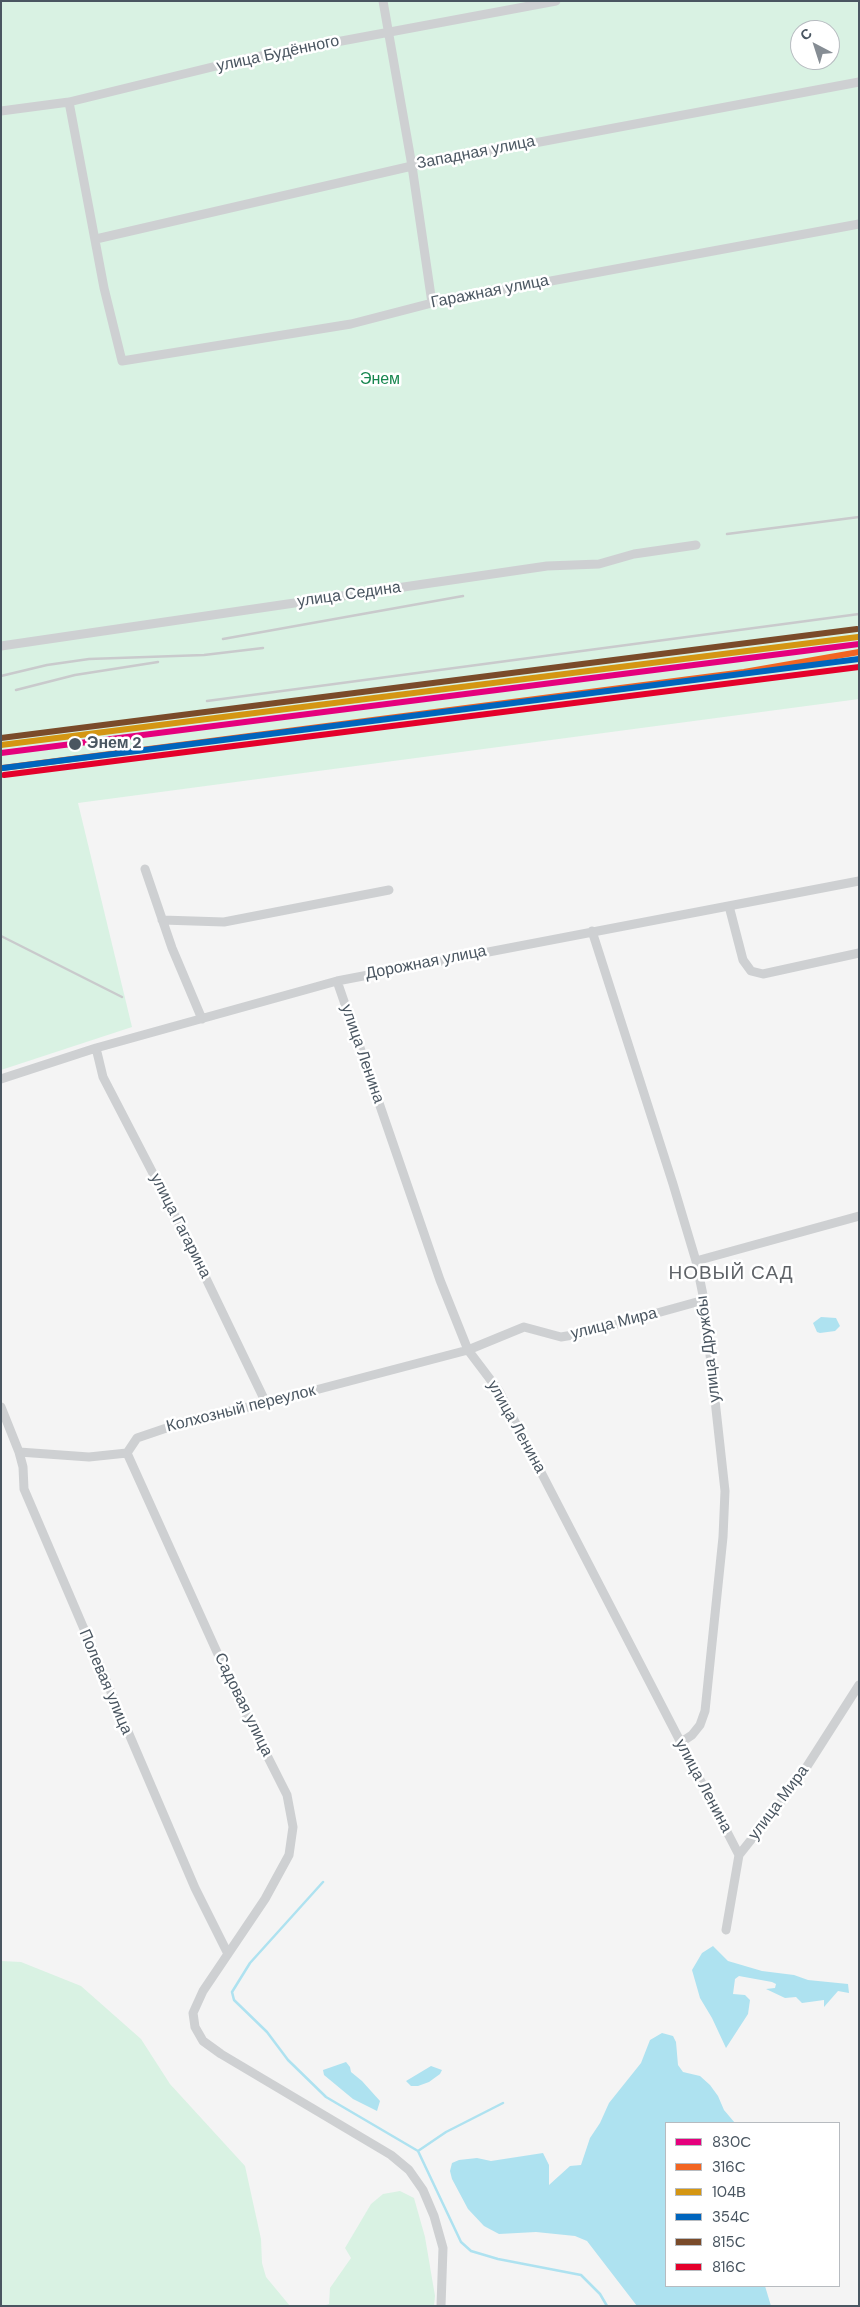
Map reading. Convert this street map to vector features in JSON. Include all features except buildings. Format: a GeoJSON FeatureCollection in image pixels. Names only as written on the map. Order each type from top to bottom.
{"type":"FeatureCollection","features":[{"type":"Feature","properties":{"kind":"street"},"geometry":{"type":"LineString","coordinates":[[383,1],[412,166],[432,303]]}},
{"type":"Feature","properties":{"kind":"street","name":"улица Будённого"},"geometry":{"type":"LineString","coordinates":[[1,111],[69,102],[245,59],[556,1]]}},
{"type":"Feature","properties":{"kind":"street","name":"Западная улица"},"geometry":{"type":"LineString","coordinates":[[96,239],[412,166],[859,82]]}},
{"type":"Feature","properties":{"kind":"street"},"geometry":{"type":"LineString","coordinates":[[69,102],[96,239]]}},
{"type":"Feature","properties":{"kind":"street","name":"Гаражная улица"},"geometry":{"type":"LineString","coordinates":[[96,239],[122,361],[350,324],[432,303],[859,224]]}},
{"type":"Feature","properties":{"kind":"street","name":"улица Седина"},"geometry":{"type":"LineString","coordinates":[[1,646],[547,566],[599,564],[634,554],[696,545]]}},
{"type":"Feature","properties":{"kind":"street"},"geometry":{"type":"LineString","coordinates":[[145,869],[172,948],[202,1019]]}},
{"type":"Feature","properties":{"kind":"street","name":"Дорожная улица"},"geometry":{"type":"LineString","coordinates":[[1,1079],[96,1048],[337,981],[859,880]]}},
{"type":"Feature","properties":{"kind":"street"},"geometry":{"type":"LineString","coordinates":[[162,920],[224,922],[389,890]]}},
{"type":"Feature","properties":{"kind":"street"},"geometry":{"type":"LineString","coordinates":[[729,906],[743,960],[750,971],[763,974],[859,954]]}},
{"type":"Feature","properties":{"kind":"street","name":"улица Дружбы"},"geometry":{"type":"LineString","coordinates":[[592,931],[696,1261],[704,1300],[725,1491],[723,1537],[705,1711],[700,1725],[692,1735],[680,1743]]}},
{"type":"Feature","properties":{"kind":"street","name":"улица Ленина"},"geometry":{"type":"LineString","coordinates":[[337,981],[440,1280],[468,1350],[499,1391],[739,1854]]}},
{"type":"Feature","properties":{"kind":"street","name":"улица Гагарина"},"geometry":{"type":"LineString","coordinates":[[96,1048],[103,1077],[187,1238],[266,1403]]}},
{"type":"Feature","properties":{"kind":"street"},"geometry":{"type":"LineString","coordinates":[[696,1261],[859,1216]]}},
{"type":"Feature","properties":{"kind":"street","name":"улица Мира"},"geometry":{"type":"LineString","coordinates":[[468,1350],[524,1327],[561,1337],[585,1334],[704,1300]]}},
{"type":"Feature","properties":{"kind":"street","name":"Колхозный переулок"},"geometry":{"type":"LineString","coordinates":[[127,1453],[137,1438],[190,1420],[266,1403],[468,1350]]}},
{"type":"Feature","properties":{"kind":"street","name":"Полевая улица"},"geometry":{"type":"LineString","coordinates":[[1,1407],[19,1452],[23,1467],[24,1489],[195,1888],[227,1952]]}},
{"type":"Feature","properties":{"kind":"street"},"geometry":{"type":"LineString","coordinates":[[19,1452],[89,1457],[127,1453]]}},
{"type":"Feature","properties":{"kind":"street","name":"Садовая улица"},"geometry":{"type":"LineString","coordinates":[[127,1453],[235,1692],[287,1794],[293,1826],[289,1855],[265,1899],[227,1952],[203,1991],[193,2012],[195,2027],[203,2041],[229,2059],[391,2155],[409,2170],[423,2190],[434,2216],[443,2248],[441,2306]]}},
{"type":"Feature","properties":{"kind":"street","name":"улица Мира"},"geometry":{"type":"LineString","coordinates":[[726,1930],[739,1854],[762,1828],[797,1782],[859,1685]]}},
{"type":"Feature","properties":{"kind":"green space","name":"Энем"},"geometry":{"type":"Polygon","coordinates":[[[1,1],[859,1],[859,699],[78,803],[132,1027],[1,1070],[1,1]]]}},
{"type":"Feature","properties":{"kind":"green space"},"geometry":{"type":"Polygon","coordinates":[[[1,1961],[21,1962],[81,1986],[141,2039],[170,2084],[245,2166],[261,2239],[262,2263],[266,2277],[290,2306],[1,2306],[1,1961]]]}},
{"type":"Feature","properties":{"kind":"green space"},"geometry":{"type":"Polygon","coordinates":[[[400,2191],[414,2198],[425,2237],[435,2296],[434,2306],[323,2306],[329,2304],[330,2288],[351,2258],[345,2248],[371,2204],[383,2194],[400,2191]]]}},
{"type":"Feature","properties":{"kind":"water"},"geometry":{"type":"Polygon","coordinates":[[[821,1317],[836,1318],[840,1326],[835,1331],[817,1332],[813,1323],[821,1317]]]}},
{"type":"Feature","properties":{"kind":"water"},"geometry":{"type":"Polygon","coordinates":[[[713,1946],[728,1961],[762,1971],[794,1975],[808,1980],[848,1984],[849,1993],[838,1991],[824,2007],[824,2000],[802,2003],[796,1997],[785,1998],[766,1989],[775,1988],[776,1984],[772,1982],[739,1976],[735,1979],[733,1994],[745,1995],[750,2000],[748,2014],[726,2048],[700,1998],[692,1970],[702,1953],[713,1946]]]}},
{"type":"Feature","properties":{"kind":"water"},"geometry":{"type":"Polygon","coordinates":[[[662,2033],[673,2036],[676,2042],[678,2065],[683,2072],[700,2076],[710,2085],[718,2096],[724,2110],[734,2122],[665,2122],[665,2287],[765,2287],[771,2306],[637,2306],[587,2241],[575,2236],[536,2232],[499,2234],[484,2226],[468,2209],[452,2179],[450,2171],[452,2163],[459,2160],[477,2158],[491,2161],[543,2153],[549,2165],[549,2185],[570,2166],[581,2165],[590,2138],[600,2123],[609,2103],[641,2063],[650,2040],[662,2033]]]}},
{"type":"Feature","properties":{"kind":"water"},"geometry":{"type":"Polygon","coordinates":[[[346,2062],[351,2072],[380,2101],[377,2111],[353,2099],[324,2075],[323,2070],[346,2062]]]}},
{"type":"Feature","properties":{"kind":"water"},"geometry":{"type":"Polygon","coordinates":[[[431,2066],[442,2070],[440,2074],[429,2082],[418,2086],[411,2086],[406,2081],[431,2066]]]}},
{"type":"Feature","properties":{"kind":"waterway"},"geometry":{"type":"LineString","coordinates":[[323,1882],[250,1963],[232,1992],[234,2000],[267,2032],[288,2060],[326,2097],[418,2151],[446,2132],[503,2103]]}},
{"type":"Feature","properties":{"kind":"waterway"},"geometry":{"type":"LineString","coordinates":[[418,2151],[461,2242],[471,2251],[498,2259],[581,2275],[600,2294],[607,2306]]}},
{"type":"Feature","properties":{"kind":"railway"},"geometry":{"type":"LineString","coordinates":[[727,534],[859,517]]}},
{"type":"Feature","properties":{"kind":"railway"},"geometry":{"type":"LineString","coordinates":[[223,639],[463,596]]}},
{"type":"Feature","properties":{"kind":"railway"},"geometry":{"type":"LineString","coordinates":[[207,701],[859,614]]}},
{"type":"Feature","properties":{"kind":"railway"},"geometry":{"type":"LineString","coordinates":[[1,676],[47,665],[89,659],[204,655],[263,648]]}},
{"type":"Feature","properties":{"kind":"railway"},"geometry":{"type":"LineString","coordinates":[[16,690],[75,675],[158,662]]}},
{"type":"Feature","properties":{"kind":"railway"},"geometry":{"type":"LineString","coordinates":[[1,936],[122,997]]}},
{"type":"Feature","properties":{"kind":"transit line","name":"815С"},"geometry":{"type":"LineString","coordinates":[[1,738],[857,629]]}},
{"type":"Feature","properties":{"kind":"transit line","name":"104В"},"geometry":{"type":"LineString","coordinates":[[1,745],[858,637]]}},
{"type":"Feature","properties":{"kind":"transit line","name":"830С"},"geometry":{"type":"LineString","coordinates":[[1,753],[859,644]]}},
{"type":"Feature","properties":{"kind":"transit line","name":"316С"},"geometry":{"type":"LineString","coordinates":[[2,768],[744,672],[859,652]]}},
{"type":"Feature","properties":{"kind":"transit line","name":"354С"},"geometry":{"type":"LineString","coordinates":[[3,768],[859,659]]}},
{"type":"Feature","properties":{"kind":"transit line","name":"816С"},"geometry":{"type":"LineString","coordinates":[[4,775],[859,667]]}},
{"type":"Feature","properties":{"kind":"place","name":"Энем 2"},"geometry":{"type":"Point","coordinates":[75,744]}},
{"type":"Feature","properties":{"kind":"district","name":"НОВЫЙ САД"},"geometry":{"type":"Point","coordinates":[731,1274]}}]}
